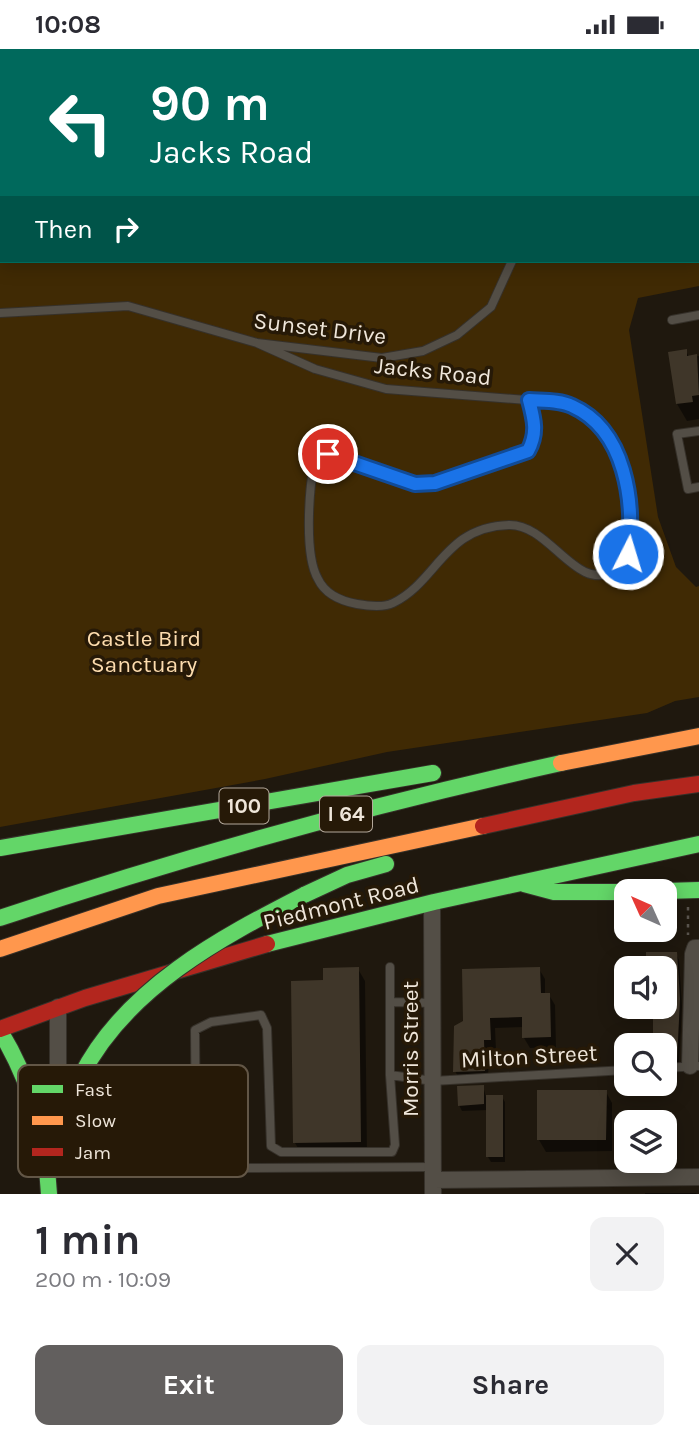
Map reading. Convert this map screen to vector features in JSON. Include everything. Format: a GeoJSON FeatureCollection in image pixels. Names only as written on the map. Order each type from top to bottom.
{"type":"FeatureCollection","features":[{"type":"Feature","properties":{"kind":"main road","name":"I 64"},"geometry":{"type":"LineString","coordinates":[[0,918],[144,870],[412,796],[663,740],[699,736]]}},
{"type":"Feature","properties":{"kind":"main road","name":"100"},"geometry":{"type":"LineString","coordinates":[[0,848],[436,772],[488,778]]}},
{"type":"Feature","properties":{"kind":"main road","name":"I 64"},"geometry":{"type":"LineString","coordinates":[[0,949],[158,896],[634,793],[699,784]]}},
{"type":"Feature","properties":{"kind":"main road"},"geometry":{"type":"LineString","coordinates":[[87,1065],[110,1032],[146,994],[185,963],[251,922],[304,895],[347,875],[634,793]]}},
{"type":"Feature","properties":{"kind":"main road","name":"Piedmont Road"},"geometry":{"type":"LineString","coordinates":[[0,1030],[58,1007],[264,945],[432,903],[699,844]]}},
{"type":"Feature","properties":{"kind":"main road"},"geometry":{"type":"LineString","coordinates":[[522,883],[554,892],[614,892]]}},
{"type":"Feature","properties":{"kind":"main road"},"geometry":{"type":"LineString","coordinates":[[0,1030],[18,1065]]}},
{"type":"Feature","properties":{"kind":"street","name":"Morris Street"},"geometry":{"type":"LineString","coordinates":[[432,903],[433,1180]]}},
{"type":"Feature","properties":{"kind":"street"},"geometry":{"type":"LineString","coordinates":[[695,1066],[697,948]]}},
{"type":"Feature","properties":{"kind":"street"},"geometry":{"type":"LineString","coordinates":[[56,1065],[58,1007]]}},
{"type":"Feature","properties":{"kind":"street"},"geometry":{"type":"LineString","coordinates":[[433,1180],[699,1177]]}},
{"type":"Feature","properties":{"kind":"lane","name":"Sunset Drive"},"geometry":{"type":"LineString","coordinates":[[2,312],[128,306],[257,343],[382,358],[423,351],[457,335],[491,307],[511,263]]}},
{"type":"Feature","properties":{"kind":"lane"},"geometry":{"type":"LineString","coordinates":[[672,320],[699,315]]}},
{"type":"Feature","properties":{"kind":"lane","name":"Jacks Road"},"geometry":{"type":"LineString","coordinates":[[257,343],[315,369],[386,389],[529,400],[569,404],[587,414],[602,429],[617,455],[628,490],[632,526],[628,554],[615,571],[598,577],[585,575],[545,539],[513,525],[497,526],[465,538],[444,552],[406,596],[390,604],[368,606],[343,601],[323,587],[316,577],[310,553],[311,479],[314,464],[322,456],[341,457],[415,484],[435,483],[528,451],[534,441],[535,426],[529,400]]}},
{"type":"Feature","properties":{"kind":"lane"},"geometry":{"type":"LineString","coordinates":[[699,431],[677,434],[688,489],[699,487]]}},
{"type":"Feature","properties":{"kind":"lane"},"geometry":{"type":"LineString","coordinates":[[195,1065],[195,1030],[211,1022],[261,1015],[267,1028],[271,1146],[281,1153],[392,1152],[395,1145],[390,1075],[390,967]]}},
{"type":"Feature","properties":{"kind":"lane"},"geometry":{"type":"LineString","coordinates":[[390,1002],[432,1003]]}},
{"type":"Feature","properties":{"kind":"lane"},"geometry":{"type":"LineString","coordinates":[[677,1067],[695,1066]]}},
{"type":"Feature","properties":{"kind":"lane","name":"Milton Street"},"geometry":{"type":"LineString","coordinates":[[390,1075],[433,1081],[614,1071]]}},
{"type":"Feature","properties":{"kind":"lane"},"geometry":{"type":"LineString","coordinates":[[248,1174],[433,1180]]}},
{"type":"Feature","properties":{"kind":"path"},"geometry":{"type":"LineString","coordinates":[[687,926],[693,895]]}},
{"type":"Feature","properties":{"kind":"green space","name":"Castle Bird Sanctuary"},"geometry":{"type":"Polygon","coordinates":[[[0,263],[699,263],[699,286],[638,298],[629,330],[658,517],[676,567],[696,587],[699,586],[699,697],[675,701],[647,713],[387,752],[265,779],[0,827],[0,263]]]}},
{"type":"Feature","properties":{"kind":"building"},"geometry":{"type":"Polygon","coordinates":[[[687,349],[687,356],[697,354],[699,395],[692,396],[693,402],[676,404],[668,352],[687,349]]]}},
{"type":"Feature","properties":{"kind":"building"},"geometry":{"type":"Polygon","coordinates":[[[646,952],[677,952],[680,999],[677,1061],[677,1033],[653,1033],[653,1019],[677,1019],[677,956],[646,956],[646,952]]]}},
{"type":"Feature","properties":{"kind":"building"},"geometry":{"type":"Polygon","coordinates":[[[359,967],[361,1142],[293,1143],[291,981],[323,980],[323,968],[359,967]]]}},
{"type":"Feature","properties":{"kind":"building"},"geometry":{"type":"Polygon","coordinates":[[[540,967],[541,993],[550,993],[551,1037],[522,1038],[522,1017],[490,1018],[491,1040],[484,1040],[485,1071],[453,1072],[454,1026],[463,1021],[462,969],[540,967]]]}},
{"type":"Feature","properties":{"kind":"building"},"geometry":{"type":"Polygon","coordinates":[[[484,1085],[484,1104],[458,1106],[457,1086],[484,1085]]]}},
{"type":"Feature","properties":{"kind":"building"},"geometry":{"type":"Polygon","coordinates":[[[537,1090],[607,1090],[606,1140],[537,1140],[537,1090]]]}},
{"type":"Feature","properties":{"kind":"building"},"geometry":{"type":"Polygon","coordinates":[[[486,1095],[503,1095],[503,1157],[486,1157],[486,1095]]]}},
{"type":"Feature","properties":{"kind":"traffic: fast"},"geometry":{"type":"LineString","coordinates":[[0,918],[279,833],[419,796],[561,763]]}},
{"type":"Feature","properties":{"kind":"traffic: fast"},"geometry":{"type":"LineString","coordinates":[[0,848],[433,773]]}},
{"type":"Feature","properties":{"kind":"traffic: fast"},"geometry":{"type":"LineString","coordinates":[[267,944],[434,902],[699,844]]}},
{"type":"Feature","properties":{"kind":"traffic: fast"},"geometry":{"type":"LineString","coordinates":[[304,895],[347,875],[386,864]]}},
{"type":"Feature","properties":{"kind":"traffic: fast"},"geometry":{"type":"LineString","coordinates":[[524,884],[554,892],[614,892]]}},
{"type":"Feature","properties":{"kind":"traffic: fast"},"geometry":{"type":"LineString","coordinates":[[677,891],[699,890]]}},
{"type":"Feature","properties":{"kind":"traffic: fast"},"geometry":{"type":"LineString","coordinates":[[88,1065],[123,1017],[149,991],[208,948],[304,895]]}},
{"type":"Feature","properties":{"kind":"traffic: fast"},"geometry":{"type":"LineString","coordinates":[[0,1031],[18,1066]]}},
{"type":"Feature","properties":{"kind":"traffic: fast"},"geometry":{"type":"LineString","coordinates":[[47,1177],[49,1194]]}},
{"type":"Feature","properties":{"kind":"traffic: slow"},"geometry":{"type":"LineString","coordinates":[[561,763],[699,736]]}},
{"type":"Feature","properties":{"kind":"traffic: slow"},"geometry":{"type":"LineString","coordinates":[[0,949],[158,896],[483,826]]}},
{"type":"Feature","properties":{"kind":"traffic: jam"},"geometry":{"type":"LineString","coordinates":[[483,826],[634,793],[699,784]]}},
{"type":"Feature","properties":{"kind":"traffic: jam"},"geometry":{"type":"LineString","coordinates":[[0,1029],[85,998],[267,944]]}},
{"type":"Feature","properties":{"kind":"route"},"geometry":{"type":"LineString","coordinates":[[328,454],[415,484],[435,483],[508,461],[528,451],[534,441],[535,426],[529,400],[569,404],[587,414],[602,429],[617,455],[628,490],[632,526],[628,554]]}}]}
